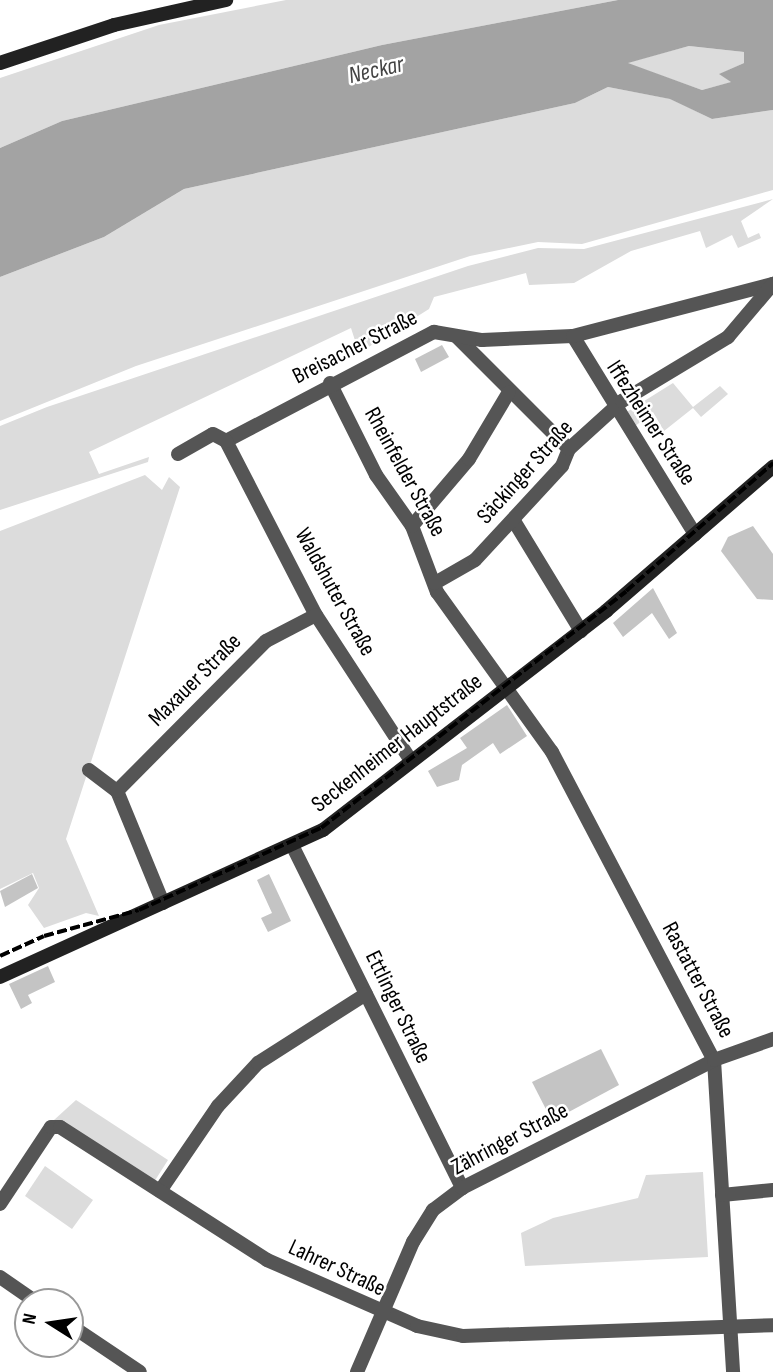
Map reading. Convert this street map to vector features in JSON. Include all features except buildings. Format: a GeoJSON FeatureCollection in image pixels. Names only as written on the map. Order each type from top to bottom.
{"type":"FeatureCollection","features":[{"type":"Feature","properties":{"kind":"main road"},"geometry":{"type":"LineString","coordinates":[[0,63],[114,24],[226,0]]}},
{"type":"Feature","properties":{"kind":"main road","name":"Seckenheimer Hauptstraße"},"geometry":{"type":"LineString","coordinates":[[0,976],[293,847],[581,631],[773,467]]}},
{"type":"Feature","properties":{"kind":"street","name":"Breisacher Straße"},"geometry":{"type":"LineString","coordinates":[[178,454],[213,433],[226,442],[330,383],[434,331],[457,337],[573,336],[773,284]]}},
{"type":"Feature","properties":{"kind":"street","name":"Säckinger Straße"},"geometry":{"type":"LineString","coordinates":[[435,583],[475,560],[514,521],[569,449],[616,409],[728,337],[773,284]]}},
{"type":"Feature","properties":{"kind":"street","name":"Iffezheimer Straße"},"geometry":{"type":"LineString","coordinates":[[573,336],[695,534]]}},
{"type":"Feature","properties":{"kind":"street"},"geometry":{"type":"LineString","coordinates":[[457,337],[509,392],[569,449]]}},
{"type":"Feature","properties":{"kind":"street","name":"Rheinfelder Straße"},"geometry":{"type":"LineString","coordinates":[[330,383],[376,475],[412,526],[435,583],[505,689]]}},
{"type":"Feature","properties":{"kind":"street"},"geometry":{"type":"LineString","coordinates":[[412,526],[469,459],[509,392]]}},
{"type":"Feature","properties":{"kind":"street","name":"Waldshuter Straße"},"geometry":{"type":"LineString","coordinates":[[226,442],[316,615],[411,761]]}},
{"type":"Feature","properties":{"kind":"street"},"geometry":{"type":"LineString","coordinates":[[514,521],[581,631]]}},
{"type":"Feature","properties":{"kind":"street","name":"Maxauer Straße"},"geometry":{"type":"LineString","coordinates":[[117,791],[266,641],[316,615]]}},
{"type":"Feature","properties":{"kind":"street","name":"Rastatter Straße"},"geometry":{"type":"LineString","coordinates":[[505,689],[552,752],[714,1060],[733,1372]]}},
{"type":"Feature","properties":{"kind":"street"},"geometry":{"type":"LineString","coordinates":[[89,771],[117,791],[163,902]]}},
{"type":"Feature","properties":{"kind":"street","name":"Ettlinger Straße"},"geometry":{"type":"LineString","coordinates":[[293,847],[462,1188]]}},
{"type":"Feature","properties":{"kind":"street"},"geometry":{"type":"LineString","coordinates":[[160,1191],[218,1106],[258,1063],[366,993]]}},
{"type":"Feature","properties":{"kind":"street","name":"Zähringer Straße"},"geometry":{"type":"LineString","coordinates":[[357,1372],[413,1242],[433,1210],[462,1188],[714,1060],[773,1040]]}},
{"type":"Feature","properties":{"kind":"street","name":"Lahrer Straße"},"geometry":{"type":"LineString","coordinates":[[0,1204],[51,1127],[69,1129],[277,1266],[382,1314],[463,1336],[773,1325]]}},
{"type":"Feature","properties":{"kind":"street"},"geometry":{"type":"LineString","coordinates":[[722,1195],[773,1190]]}},
{"type":"Feature","properties":{"kind":"street"},"geometry":{"type":"LineString","coordinates":[[0,1278],[15,1288]]}},
{"type":"Feature","properties":{"kind":"street"},"geometry":{"type":"LineString","coordinates":[[84,1334],[140,1372]]}},
{"type":"Feature","properties":{"kind":"shaded area"},"geometry":{"type":"Polygon","coordinates":[[[286,0],[618,0],[382,45],[62,121],[0,148],[0,78],[159,25],[286,0]]]}},
{"type":"Feature","properties":{"kind":"shaded area"},"geometry":{"type":"Polygon","coordinates":[[[689,46],[744,52],[744,63],[720,74],[732,82],[702,90],[626,63],[689,46]]]}},
{"type":"Feature","properties":{"kind":"shaded area"},"geometry":{"type":"Polygon","coordinates":[[[608,87],[671,99],[712,119],[773,110],[773,190],[582,244],[538,242],[470,256],[136,366],[0,421],[0,277],[104,237],[184,189],[575,103],[608,87]]]}},
{"type":"Feature","properties":{"kind":"shaded area"},"geometry":{"type":"Polygon","coordinates":[[[773,199],[741,221],[748,238],[759,233],[761,238],[738,248],[732,235],[706,248],[700,231],[631,251],[574,283],[529,285],[526,273],[434,297],[429,309],[359,353],[351,328],[89,452],[99,474],[149,457],[148,462],[0,510],[0,426],[47,407],[468,266],[538,248],[584,249],[773,199]]]}},
{"type":"Feature","properties":{"kind":"shaded area"},"geometry":{"type":"Polygon","coordinates":[[[673,383],[693,407],[720,386],[728,394],[701,417],[693,408],[664,431],[653,412],[634,427],[625,413],[673,383]]]}},
{"type":"Feature","properties":{"kind":"shaded area"},"geometry":{"type":"Polygon","coordinates":[[[145,475],[162,490],[169,477],[180,487],[66,839],[99,916],[86,913],[44,928],[28,905],[39,888],[33,873],[0,889],[0,531],[145,475]]]}},
{"type":"Feature","properties":{"kind":"shaded area"},"geometry":{"type":"Polygon","coordinates":[[[76,1100],[168,1160],[154,1182],[54,1120],[76,1100]]]}},
{"type":"Feature","properties":{"kind":"shaded area"},"geometry":{"type":"Polygon","coordinates":[[[45,1166],[93,1200],[72,1229],[25,1196],[45,1166]]]}},
{"type":"Feature","properties":{"kind":"shaded area"},"geometry":{"type":"Polygon","coordinates":[[[703,1172],[708,1257],[525,1266],[521,1233],[553,1218],[638,1198],[646,1175],[703,1172]]]}},
{"type":"Feature","properties":{"kind":"water","name":"Neckar"},"geometry":{"type":"Polygon","coordinates":[[[618,0],[773,0],[773,110],[712,119],[670,99],[608,87],[575,103],[184,189],[104,237],[0,277],[0,148],[62,121],[382,45],[618,0]],[[689,46],[628,63],[702,90],[731,82],[719,74],[744,63],[744,52],[689,46]]]}},
{"type":"Feature","properties":{"kind":"railway"},"geometry":{"type":"LineString","coordinates":[[0,956],[44,936],[139,910],[321,828],[626,591],[773,463]]}}]}
